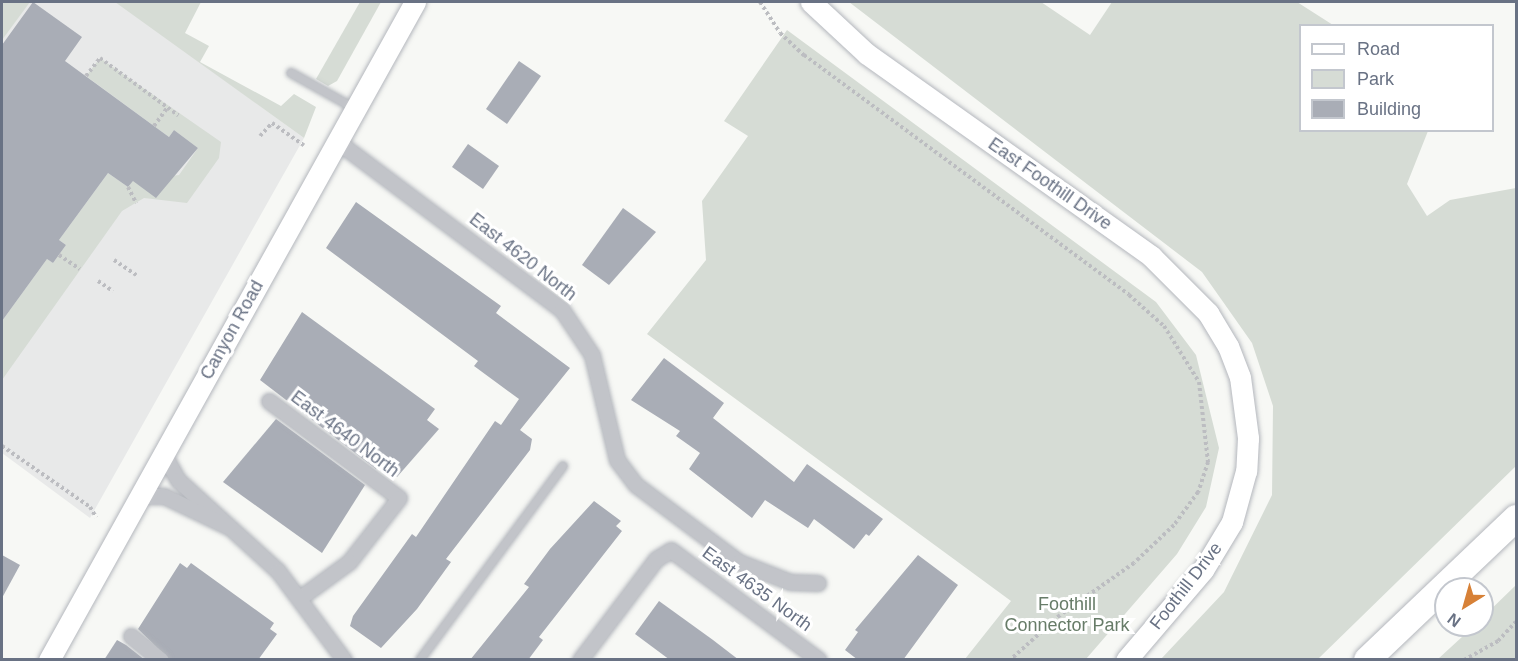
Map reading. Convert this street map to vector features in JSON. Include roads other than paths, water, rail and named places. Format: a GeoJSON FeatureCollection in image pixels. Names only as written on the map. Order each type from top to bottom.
{"type":"FeatureCollection","features":[{"type":"Feature","properties":{"kind":"highway"},"geometry":{"type":"LineString","coordinates":[[1367,660],[1516,518]]}},
{"type":"Feature","properties":{"kind":"main road","name":"Canyon Road"},"geometry":{"type":"LineString","coordinates":[[49,660],[415,2]]}},
{"type":"Feature","properties":{"kind":"main road","name":"East Foothill Drive"},"geometry":{"type":"LineString","coordinates":[[811,2],[867,54],[1150,256],[1190,292],[1228,346],[1245,401]]}},
{"type":"Feature","properties":{"kind":"main road","name":"Foothill Drive"},"geometry":{"type":"LineString","coordinates":[[1126,660],[1203,570],[1232,522],[1246,471],[1245,401]]}},
{"type":"Feature","properties":{"kind":"street","name":"East 4620 North"},"geometry":{"type":"LineString","coordinates":[[338,142],[567,316],[592,356],[617,460],[636,485],[739,562],[790,582],[818,583]]}},
{"type":"Feature","properties":{"kind":"street","name":"East 4640 North"},"geometry":{"type":"LineString","coordinates":[[269,401],[399,498],[350,562],[301,597]]}},
{"type":"Feature","properties":{"kind":"street"},"geometry":{"type":"LineString","coordinates":[[163,453],[178,480],[301,597],[344,660]]}},
{"type":"Feature","properties":{"kind":"street"},"geometry":{"type":"LineString","coordinates":[[140,496],[164,496],[227,526]]}},
{"type":"Feature","properties":{"kind":"street","name":"East 4635 North"},"geometry":{"type":"LineString","coordinates":[[580,660],[656,559],[671,550],[819,660]]}},
{"type":"Feature","properties":{"kind":"street"},"geometry":{"type":"LineString","coordinates":[[131,636],[161,660]]}},
{"type":"Feature","properties":{"kind":"lane"},"geometry":{"type":"LineString","coordinates":[[291,73],[356,108]]}},
{"type":"Feature","properties":{"kind":"lane"},"geometry":{"type":"LineString","coordinates":[[420,660],[563,466]]}},
{"type":"Feature","properties":{"kind":"park label","name":"Foothill Connector Park"},"geometry":{"type":"Point","coordinates":[1067,615]}}]}
